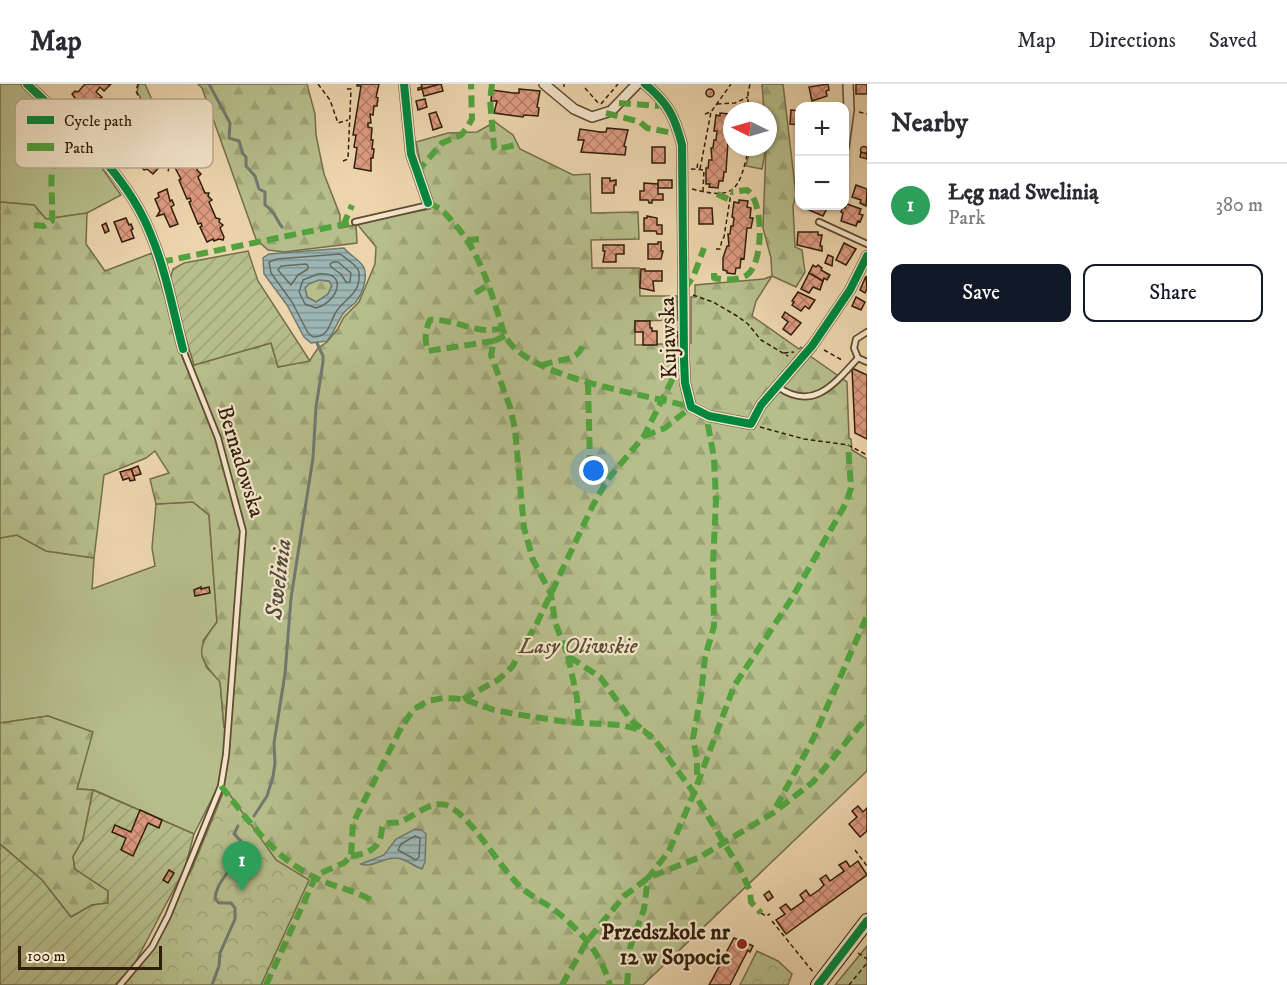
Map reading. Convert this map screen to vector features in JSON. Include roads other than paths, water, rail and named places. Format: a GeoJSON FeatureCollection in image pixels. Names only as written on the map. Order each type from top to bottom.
{"type":"FeatureCollection","features":[{"type":"Feature","properties":{"kind":"street","name":"Bernadowska"},"geometry":{"type":"LineString","coordinates":[[27,84],[43,99]]}},
{"type":"Feature","properties":{"kind":"street"},"geometry":{"type":"LineString","coordinates":[[404,84],[411,154],[428,203]]}},
{"type":"Feature","properties":{"kind":"street"},"geometry":{"type":"LineString","coordinates":[[544,84],[574,109],[592,117],[611,111],[637,84]]}},
{"type":"Feature","properties":{"kind":"street","name":"Kujawska"},"geometry":{"type":"LineString","coordinates":[[645,84],[659,95],[675,120],[682,145],[685,383],[691,407],[709,416],[751,424],[758,409],[778,387]]}},
{"type":"Feature","properties":{"kind":"street"},"geometry":{"type":"LineString","coordinates":[[848,84],[849,102]]}},
{"type":"Feature","properties":{"kind":"street","name":"Bernadowska"},"geometry":{"type":"LineString","coordinates":[[110,168],[138,206],[151,233],[161,262],[183,349]]}},
{"type":"Feature","properties":{"kind":"street"},"geometry":{"type":"LineString","coordinates":[[778,387],[850,290],[867,256]]}},
{"type":"Feature","properties":{"kind":"street"},"geometry":{"type":"LineString","coordinates":[[817,979],[867,921]]}},
{"type":"Feature","properties":{"kind":"lane"},"geometry":{"type":"LineString","coordinates":[[355,222],[425,206],[428,203]]}},
{"type":"Feature","properties":{"kind":"lane"},"geometry":{"type":"LineString","coordinates":[[819,222],[867,244]]}},
{"type":"Feature","properties":{"kind":"lane"},"geometry":{"type":"LineString","coordinates":[[867,332],[860,335],[854,343],[858,358],[867,362]]}},
{"type":"Feature","properties":{"kind":"lane","name":"Bernadowska"},"geometry":{"type":"LineString","coordinates":[[120,985],[152,947],[168,916],[221,786],[226,755],[243,531],[218,438],[183,349]]}},
{"type":"Feature","properties":{"kind":"lane"},"geometry":{"type":"LineString","coordinates":[[778,387],[795,396],[814,396],[823,392],[858,358]]}},
{"type":"Feature","properties":{"kind":"water"},"geometry":{"type":"Polygon","coordinates":[[[344,248],[362,265],[365,277],[360,296],[342,315],[327,341],[311,343],[304,337],[287,305],[264,274],[263,258],[269,254],[344,248]],[[319,280],[309,284],[305,288],[307,297],[316,302],[328,294],[332,286],[329,281],[319,280]]]}},
{"type":"Feature","properties":{"kind":"water"},"geometry":{"type":"Polygon","coordinates":[[[415,829],[422,830],[426,834],[425,862],[422,869],[398,858],[390,858],[369,865],[361,864],[384,855],[396,839],[415,829]]]}},
{"type":"Feature","properties":{"kind":"waterway","name":"Swelinia"},"geometry":{"type":"LineString","coordinates":[[209,84],[230,123],[229,138],[239,141],[246,157],[246,166],[255,176],[259,189],[265,192],[265,205],[273,212],[282,227]]}},
{"type":"Feature","properties":{"kind":"waterway","name":"Swelinia"},"geometry":{"type":"LineString","coordinates":[[254,816],[267,796],[275,763],[274,743],[285,674],[291,598],[313,458],[316,407],[323,362],[323,356],[317,343]]}},
{"type":"Feature","properties":{"kind":"waterway","name":"Swelinia"},"geometry":{"type":"LineString","coordinates":[[212,985],[219,966],[220,953],[235,919],[235,908],[231,903],[219,903],[215,899],[218,886],[232,866],[240,845],[241,841],[234,834],[238,826]]}},
{"type":"Feature","properties":{"kind":"place","name":"Łęg nad Swelinią"},"geometry":{"type":"Point","coordinates":[242,891]}},
{"type":"Feature","properties":{"kind":"place","name":"Przedszkole nr 12 w Sopocie"},"geometry":{"type":"Point","coordinates":[742,944]}},
{"type":"Feature","properties":{"kind":"park label","name":"Lasy Oliwskie"},"geometry":{"type":"Point","coordinates":[578,645]}}]}
